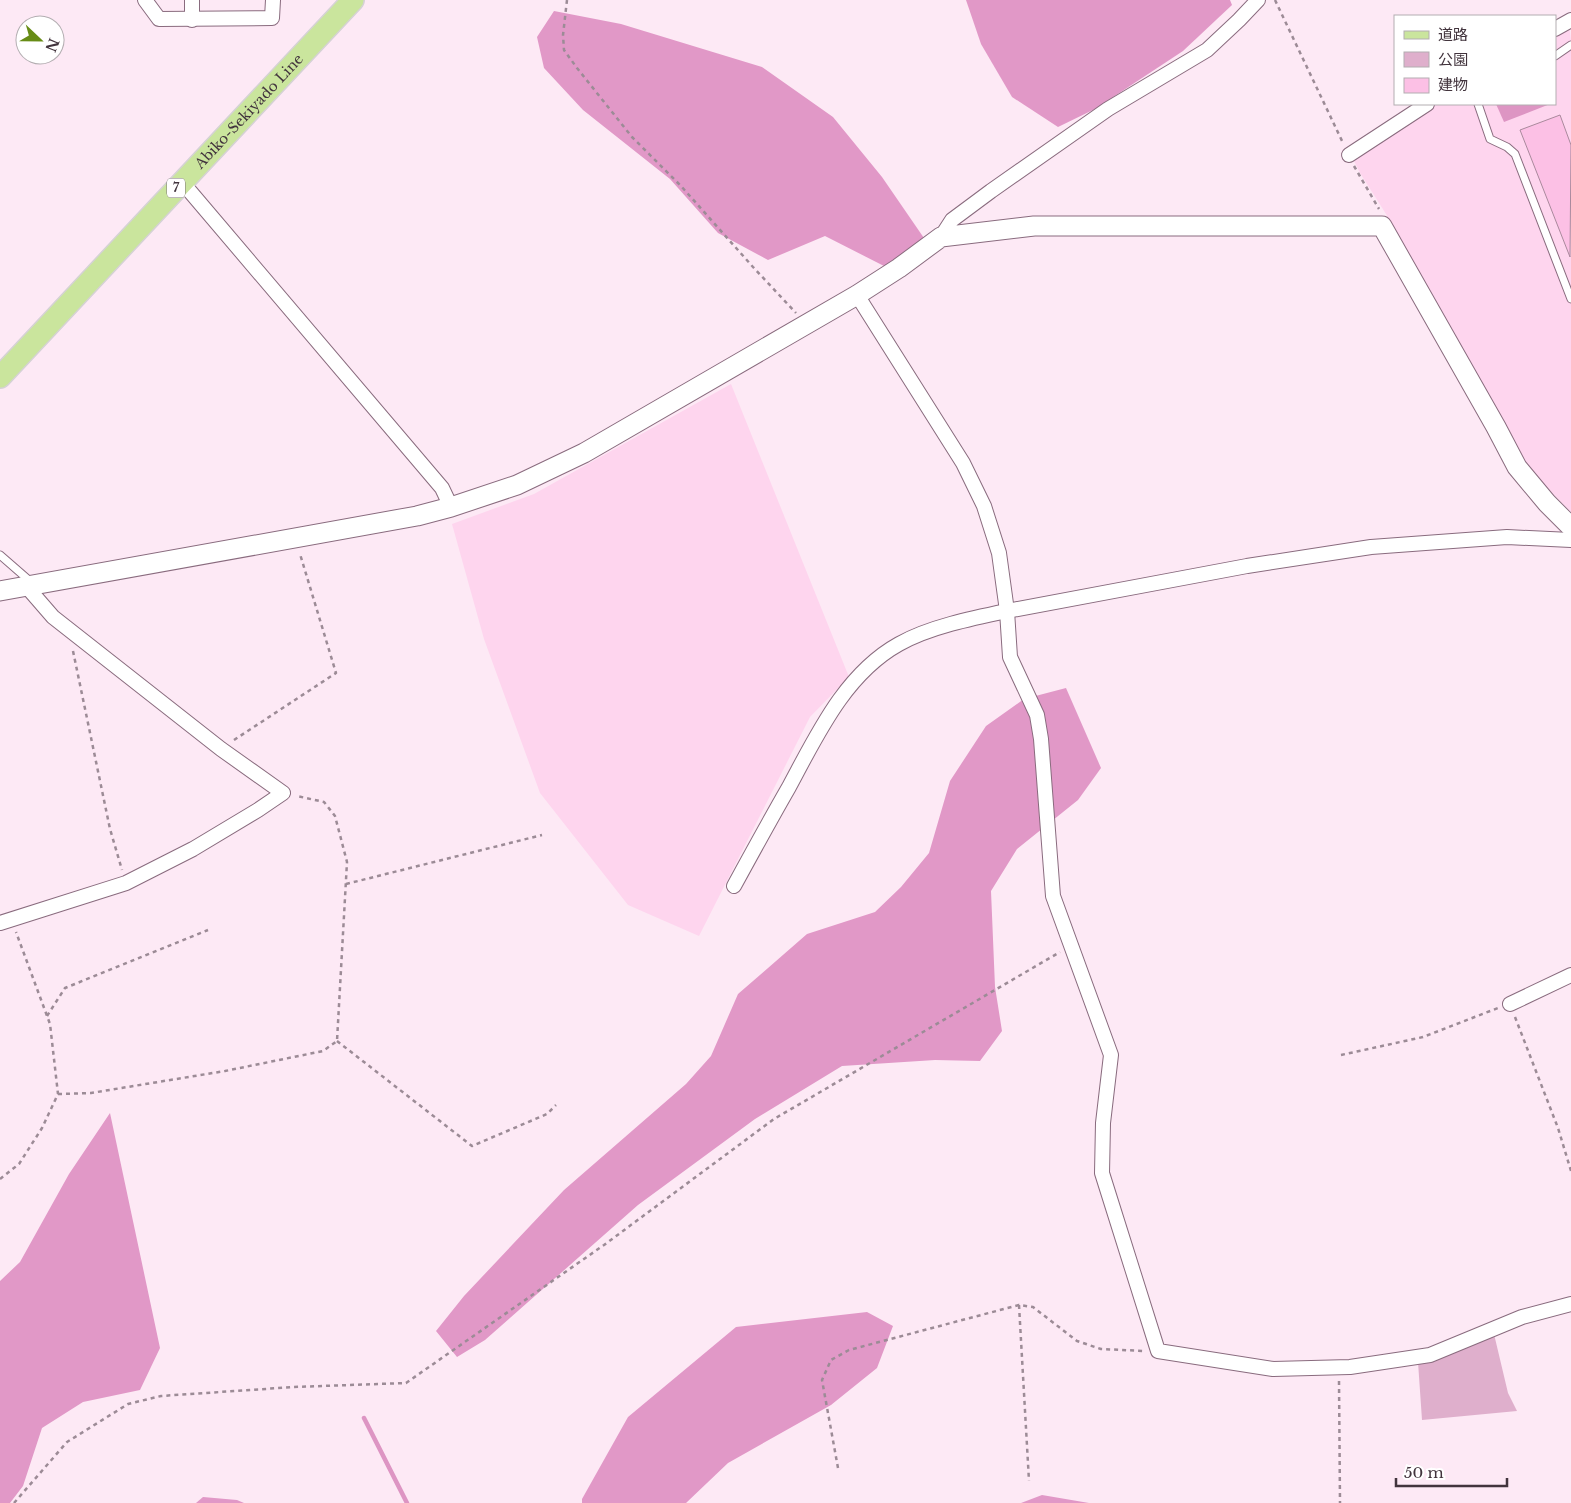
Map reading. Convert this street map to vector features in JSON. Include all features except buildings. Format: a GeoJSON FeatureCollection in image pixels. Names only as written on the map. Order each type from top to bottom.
{"type":"FeatureCollection","features":[{"type":"Feature","properties":{"kind":"main road","name":"Abiko-Sekiyado Line"},"geometry":{"type":"LineString","coordinates":[[0,377],[353,0]]}},
{"type":"Feature","properties":{"kind":"street"},"geometry":{"type":"LineString","coordinates":[[145,0],[159,19],[192,20],[272,18],[273,0]]}},
{"type":"Feature","properties":{"kind":"street"},"geometry":{"type":"LineString","coordinates":[[192,0],[192,20]]}},
{"type":"Feature","properties":{"kind":"street"},"geometry":{"type":"LineString","coordinates":[[0,591],[417,516],[517,485],[584,453],[857,295],[899,268],[941,237],[952,220],[991,191],[1108,109],[1207,50],[1258,0]]}},
{"type":"Feature","properties":{"kind":"street"},"geometry":{"type":"LineString","coordinates":[[1556,28],[1571,20]]}},
{"type":"Feature","properties":{"kind":"street"},"geometry":{"type":"LineString","coordinates":[[1349,155],[1425,105]]}},
{"type":"Feature","properties":{"kind":"street"},"geometry":{"type":"LineString","coordinates":[[182,182],[442,488],[450,507]]}},
{"type":"Feature","properties":{"kind":"street"},"geometry":{"type":"LineString","coordinates":[[941,237],[1034,226],[1382,226],[1517,467],[1547,503],[1571,527]]}},
{"type":"Feature","properties":{"kind":"street"},"geometry":{"type":"LineString","coordinates":[[857,295],[963,463],[984,506],[999,553],[1007,611],[1010,657],[1037,715],[1041,739],[1053,896],[1111,1055],[1103,1123],[1102,1173],[1158,1351],[1273,1369],[1350,1367],[1430,1355],[1522,1317],[1571,1304]]}},
{"type":"Feature","properties":{"kind":"street"},"geometry":{"type":"LineString","coordinates":[[734,886],[819,732],[844,695],[881,656],[899,644],[918,635],[974,618],[1007,611],[1247,566],[1370,547],[1507,537],[1571,540]]}},
{"type":"Feature","properties":{"kind":"street"},"geometry":{"type":"LineString","coordinates":[[6,921],[126,883],[193,849],[283,793],[221,749],[53,617],[31,586]]}},
{"type":"Feature","properties":{"kind":"street"},"geometry":{"type":"LineString","coordinates":[[1510,1004],[1571,975]]}},
{"type":"Feature","properties":{"kind":"lane"},"geometry":{"type":"LineString","coordinates":[[1556,55],[1571,45]]}},
{"type":"Feature","properties":{"kind":"lane"},"geometry":{"type":"LineString","coordinates":[[1478,105],[1490,139],[1507,147],[1515,154],[1571,299]]}},
{"type":"Feature","properties":{"kind":"lane"},"geometry":{"type":"LineString","coordinates":[[0,555],[31,586]]}},
{"type":"Feature","properties":{"kind":"path"},"geometry":{"type":"LineString","coordinates":[[567,0],[563,35],[564,50],[577,68],[632,137],[681,186],[807,324]]}},
{"type":"Feature","properties":{"kind":"path"},"geometry":{"type":"LineString","coordinates":[[1275,0],[1357,174],[1385,218],[1382,226]]}},
{"type":"Feature","properties":{"kind":"path"},"geometry":{"type":"LineString","coordinates":[[221,749],[336,673],[296,538]]}},
{"type":"Feature","properties":{"kind":"path"},"geometry":{"type":"LineString","coordinates":[[68,627],[110,829],[126,883]]}},
{"type":"Feature","properties":{"kind":"path"},"geometry":{"type":"LineString","coordinates":[[283,793],[324,802],[335,816],[347,862],[337,1041]]}},
{"type":"Feature","properties":{"kind":"path"},"geometry":{"type":"LineString","coordinates":[[346,884],[542,835]]}},
{"type":"Feature","properties":{"kind":"path"},"geometry":{"type":"LineString","coordinates":[[0,1179],[19,1164],[42,1128],[58,1094],[50,1024],[6,921]]}},
{"type":"Feature","properties":{"kind":"path"},"geometry":{"type":"LineString","coordinates":[[47,1016],[65,988],[208,930]]}},
{"type":"Feature","properties":{"kind":"path"},"geometry":{"type":"LineString","coordinates":[[14,1503],[67,1442],[128,1404],[161,1396],[294,1387],[406,1383],[604,1245],[774,1119],[1071,945]]}},
{"type":"Feature","properties":{"kind":"path"},"geometry":{"type":"LineString","coordinates":[[1341,1055],[1423,1037],[1510,1004],[1558,1128],[1571,1171]]}},
{"type":"Feature","properties":{"kind":"path"},"geometry":{"type":"LineString","coordinates":[[58,1094],[91,1093],[225,1071],[322,1051],[337,1041]]}},
{"type":"Feature","properties":{"kind":"path"},"geometry":{"type":"LineString","coordinates":[[337,1041],[472,1146],[547,1114],[556,1105]]}},
{"type":"Feature","properties":{"kind":"path"},"geometry":{"type":"LineString","coordinates":[[838,1468],[822,1380],[831,1360],[849,1350],[1018,1304],[1033,1307],[1077,1341],[1101,1349],[1158,1351]]}},
{"type":"Feature","properties":{"kind":"path"},"geometry":{"type":"LineString","coordinates":[[1018,1304],[1030,1481]]}},
{"type":"Feature","properties":{"kind":"path"},"geometry":{"type":"LineString","coordinates":[[1338,1367],[1340,1503]]}},
{"type":"Feature","properties":{"kind":"shaded area"},"geometry":{"type":"Polygon","coordinates":[[[966,0],[1230,0],[1232,5],[1183,51],[1095,109],[1058,127],[1012,97],[981,44],[966,0]]]}},
{"type":"Feature","properties":{"kind":"shaded area"},"geometry":{"type":"Polygon","coordinates":[[[554,11],[621,24],[762,67],[833,117],[882,177],[926,241],[905,269],[884,266],[825,236],[768,260],[718,233],[670,179],[583,110],[544,68],[537,37],[554,11]]]}},
{"type":"Feature","properties":{"kind":"shaded area"},"geometry":{"type":"Polygon","coordinates":[[[1565,25],[1570,31],[1571,42],[1571,512],[1527,467],[1386,214],[1352,157],[1431,105],[1556,105],[1556,30],[1565,25]]]}},
{"type":"Feature","properties":{"kind":"shaded area"},"geometry":{"type":"Polygon","coordinates":[[[1496,105],[1547,105],[1504,122],[1496,105]]]}},
{"type":"Feature","properties":{"kind":"shaded area"},"geometry":{"type":"Polygon","coordinates":[[[731,384],[849,677],[810,717],[699,936],[628,905],[540,793],[484,639],[452,524],[534,494],[731,384]]]}},
{"type":"Feature","properties":{"kind":"shaded area"},"geometry":{"type":"Polygon","coordinates":[[[1066,688],[1101,768],[1078,800],[1017,849],[991,891],[995,987],[1002,1031],[980,1061],[935,1060],[842,1066],[755,1119],[638,1205],[485,1340],[457,1357],[436,1331],[464,1296],[564,1190],[686,1084],[711,1056],[738,994],[807,934],[875,912],[901,887],[929,853],[950,781],[986,726],[1024,699],[1066,688]]]}},
{"type":"Feature","properties":{"kind":"shaded area"},"geometry":{"type":"Polygon","coordinates":[[[110,1113],[160,1348],[140,1390],[83,1402],[42,1428],[23,1486],[10,1503],[0,1503],[0,1281],[20,1262],[69,1174],[110,1113]]]}},
{"type":"Feature","properties":{"kind":"shaded area"},"geometry":{"type":"Polygon","coordinates":[[[867,1312],[893,1326],[877,1368],[831,1405],[728,1463],[686,1503],[582,1503],[582,1499],[628,1417],[736,1327],[867,1312]]]}},
{"type":"Feature","properties":{"kind":"shaded area"},"geometry":{"type":"Polygon","coordinates":[[[1042,1495],[1089,1503],[1021,1503],[1042,1495]]]}},
{"type":"Feature","properties":{"kind":"shaded area"},"geometry":{"type":"Polygon","coordinates":[[[203,1497],[237,1500],[244,1503],[196,1503],[203,1497]]]}},
{"type":"Feature","properties":{"kind":"green space"},"geometry":{"type":"Polygon","coordinates":[[[1494,1334],[1508,1393],[1517,1411],[1422,1420],[1418,1362],[1494,1334]]]}},
{"type":"Feature","properties":{"kind":"waterway"},"geometry":{"type":"LineString","coordinates":[[364,1418],[407,1503]]}}]}
